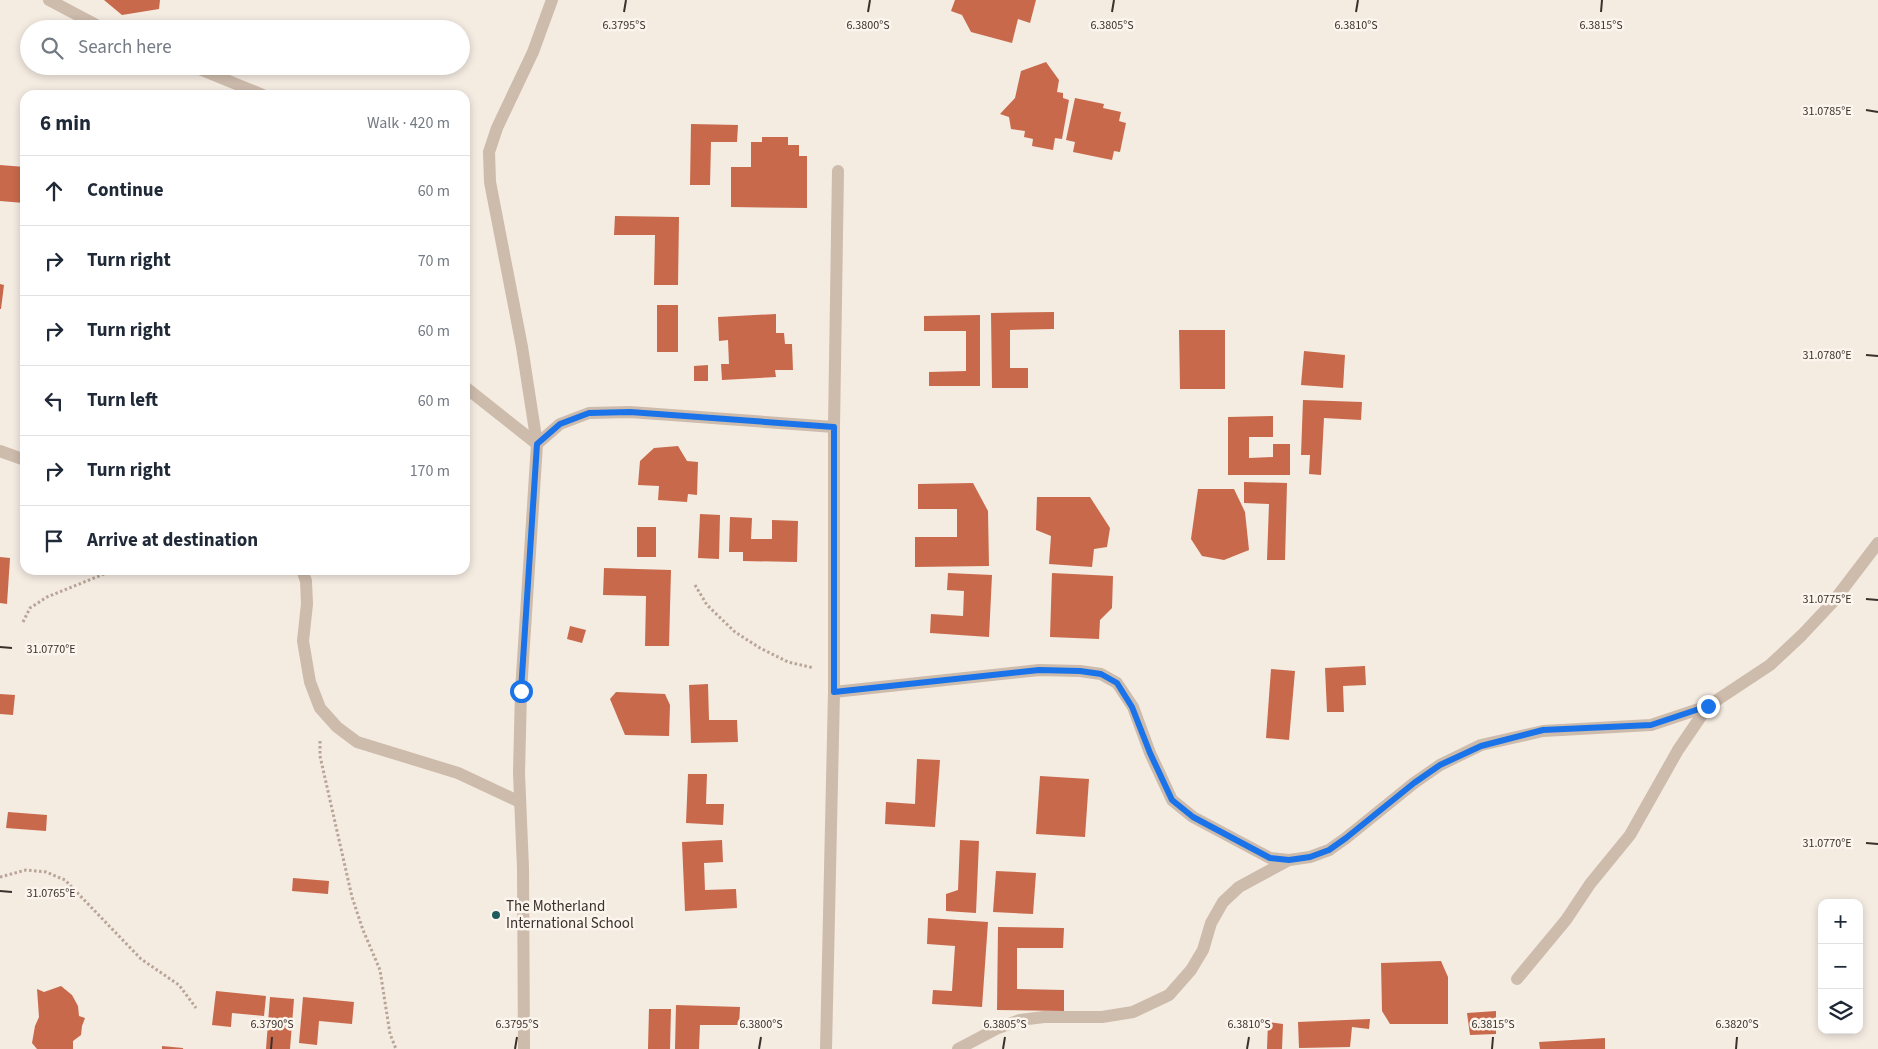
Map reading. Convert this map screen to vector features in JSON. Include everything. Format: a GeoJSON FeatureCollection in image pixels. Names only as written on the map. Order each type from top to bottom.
{"type":"FeatureCollection","features":[{"type":"Feature","properties":{"kind":"street"},"geometry":{"type":"LineString","coordinates":[[49,0],[87,20]]}},
{"type":"Feature","properties":{"kind":"street"},"geometry":{"type":"LineString","coordinates":[[524,1049],[523,868],[520,802],[521,691],[537,444],[522,347],[490,182],[489,152],[497,128],[533,52],[552,0]]}},
{"type":"Feature","properties":{"kind":"street"},"geometry":{"type":"LineString","coordinates":[[214,75],[251,90]]}},
{"type":"Feature","properties":{"kind":"street"},"geometry":{"type":"LineString","coordinates":[[826,1049],[834,692],[834,427],[838,172]]}},
{"type":"Feature","properties":{"kind":"street"},"geometry":{"type":"LineString","coordinates":[[470,391],[537,444]]}},
{"type":"Feature","properties":{"kind":"street"},"geometry":{"type":"LineString","coordinates":[[537,444],[560,424],[589,413],[630,412],[834,427]]}},
{"type":"Feature","properties":{"kind":"street"},"geometry":{"type":"LineString","coordinates":[[0,451],[20,458]]}},
{"type":"Feature","properties":{"kind":"street"},"geometry":{"type":"LineString","coordinates":[[834,692],[1039,670],[1080,671],[1101,674],[1117,683],[1132,707],[1150,753],[1172,800],[1193,817],[1270,858],[1289,860],[1310,857],[1329,850],[1434,770],[1481,746],[1543,730],[1651,725],[1708,706],[1770,664],[1802,635],[1833,602],[1878,543]]}},
{"type":"Feature","properties":{"kind":"street"},"geometry":{"type":"LineString","coordinates":[[304,575],[306,582],[307,604],[303,641],[310,682],[320,708],[337,727],[357,742],[458,773],[520,802]]}},
{"type":"Feature","properties":{"kind":"street"},"geometry":{"type":"LineString","coordinates":[[1517,979],[1566,920],[1590,884],[1630,835],[1678,750],[1708,706]]}},
{"type":"Feature","properties":{"kind":"street"},"geometry":{"type":"LineString","coordinates":[[958,1049],[998,1028],[1020,1020],[1044,1017],[1102,1017],[1133,1012],[1169,996],[1191,970],[1203,950],[1212,923],[1224,902],[1239,886],[1289,860]]}},
{"type":"Feature","properties":{"kind":"path"},"geometry":{"type":"LineString","coordinates":[[23,622],[30,608],[47,597],[102,575]]}},
{"type":"Feature","properties":{"kind":"path"},"geometry":{"type":"LineString","coordinates":[[695,585],[707,605],[735,632],[760,648],[788,662],[834,672]]}},
{"type":"Feature","properties":{"kind":"path"},"geometry":{"type":"LineString","coordinates":[[320,708],[320,756],[329,800],[352,897],[363,930],[380,970],[390,1034],[396,1049]]}},
{"type":"Feature","properties":{"kind":"path"},"geometry":{"type":"LineString","coordinates":[[0,877],[26,870],[46,872],[65,880],[141,959],[179,985],[196,1008]]}},
{"type":"Feature","properties":{"kind":"building"},"geometry":{"type":"Polygon","coordinates":[[[104,0],[160,0],[159,9],[122,15],[104,0]]]}},
{"type":"Feature","properties":{"kind":"building"},"geometry":{"type":"Polygon","coordinates":[[[955,0],[1036,0],[1030,23],[1018,19],[1012,43],[971,32],[962,15],[951,11],[955,0]]]}},
{"type":"Feature","properties":{"kind":"building"},"geometry":{"type":"Polygon","coordinates":[[[1046,62],[1059,80],[1057,92],[1063,93],[1063,98],[1069,100],[1062,139],[1055,138],[1053,150],[1032,146],[1033,139],[1024,137],[1025,131],[1011,129],[1009,117],[1000,114],[1015,98],[1021,71],[1046,62]]]}},
{"type":"Feature","properties":{"kind":"building"},"geometry":{"type":"Polygon","coordinates":[[[1075,98],[1104,104],[1103,108],[1121,112],[1119,121],[1126,123],[1120,152],[1114,151],[1112,160],[1073,152],[1075,142],[1066,140],[1075,98]]]}},
{"type":"Feature","properties":{"kind":"building"},"geometry":{"type":"Polygon","coordinates":[[[691,124],[738,125],[737,142],[711,142],[710,185],[690,185],[691,124]]]}},
{"type":"Feature","properties":{"kind":"building"},"geometry":{"type":"Polygon","coordinates":[[[762,137],[788,137],[788,145],[799,145],[799,156],[807,156],[807,208],[731,207],[731,167],[751,167],[751,142],[762,142],[762,137]]]}},
{"type":"Feature","properties":{"kind":"building"},"geometry":{"type":"Polygon","coordinates":[[[0,165],[20,167],[20,203],[0,201],[0,165]]]}},
{"type":"Feature","properties":{"kind":"building"},"geometry":{"type":"Polygon","coordinates":[[[615,216],[679,217],[678,285],[654,285],[655,235],[614,235],[615,216]]]}},
{"type":"Feature","properties":{"kind":"building"},"geometry":{"type":"Polygon","coordinates":[[[0,284],[4,285],[1,309],[0,309],[0,284]]]}},
{"type":"Feature","properties":{"kind":"building"},"geometry":{"type":"Polygon","coordinates":[[[657,305],[678,305],[678,352],[657,352],[657,305]]]}},
{"type":"Feature","properties":{"kind":"building"},"geometry":{"type":"Polygon","coordinates":[[[1054,312],[1054,329],[1010,330],[1010,368],[1028,368],[1028,388],[992,388],[991,313],[1054,312]]]}},
{"type":"Feature","properties":{"kind":"building"},"geometry":{"type":"Polygon","coordinates":[[[776,314],[776,333],[784,333],[785,344],[792,344],[793,370],[775,370],[776,377],[722,380],[721,364],[729,364],[728,340],[719,341],[718,317],[776,314]]]}},
{"type":"Feature","properties":{"kind":"building"},"geometry":{"type":"Polygon","coordinates":[[[980,315],[980,386],[929,386],[929,372],[966,371],[966,331],[924,331],[924,316],[980,315]]]}},
{"type":"Feature","properties":{"kind":"building"},"geometry":{"type":"Polygon","coordinates":[[[1179,330],[1225,330],[1225,389],[1180,389],[1179,330]]]}},
{"type":"Feature","properties":{"kind":"building"},"geometry":{"type":"Polygon","coordinates":[[[1304,351],[1345,355],[1343,388],[1301,385],[1304,351]]]}},
{"type":"Feature","properties":{"kind":"building"},"geometry":{"type":"Polygon","coordinates":[[[708,365],[708,381],[694,381],[694,366],[708,365]]]}},
{"type":"Feature","properties":{"kind":"building"},"geometry":{"type":"Polygon","coordinates":[[[1303,400],[1362,402],[1361,420],[1324,418],[1321,475],[1309,474],[1310,455],[1301,455],[1303,400]]]}},
{"type":"Feature","properties":{"kind":"building"},"geometry":{"type":"Polygon","coordinates":[[[1273,416],[1273,437],[1249,437],[1249,458],[1273,457],[1273,444],[1290,444],[1290,475],[1228,475],[1228,417],[1273,416]]]}},
{"type":"Feature","properties":{"kind":"building"},"geometry":{"type":"Polygon","coordinates":[[[678,446],[687,461],[698,462],[697,495],[688,494],[687,502],[658,500],[659,486],[638,485],[640,461],[654,448],[678,446]]]}},
{"type":"Feature","properties":{"kind":"building"},"geometry":{"type":"Polygon","coordinates":[[[1244,482],[1287,483],[1285,560],[1267,560],[1269,504],[1244,503],[1244,482]]]}},
{"type":"Feature","properties":{"kind":"building"},"geometry":{"type":"Polygon","coordinates":[[[973,483],[988,511],[989,566],[915,567],[915,537],[957,537],[957,509],[918,509],[918,484],[973,483]]]}},
{"type":"Feature","properties":{"kind":"building"},"geometry":{"type":"Polygon","coordinates":[[[1198,489],[1234,489],[1245,512],[1249,550],[1224,560],[1202,556],[1191,539],[1198,489]]]}},
{"type":"Feature","properties":{"kind":"building"},"geometry":{"type":"Polygon","coordinates":[[[1037,497],[1090,497],[1110,528],[1107,547],[1094,549],[1092,567],[1049,564],[1051,536],[1036,530],[1037,497]]]}},
{"type":"Feature","properties":{"kind":"building"},"geometry":{"type":"Polygon","coordinates":[[[700,514],[720,515],[719,559],[698,558],[700,514]]]}},
{"type":"Feature","properties":{"kind":"building"},"geometry":{"type":"Polygon","coordinates":[[[730,517],[752,518],[751,539],[772,539],[772,520],[798,521],[797,562],[743,561],[743,552],[729,552],[730,517]]]}},
{"type":"Feature","properties":{"kind":"building"},"geometry":{"type":"Polygon","coordinates":[[[637,527],[656,527],[656,557],[637,557],[637,527]]]}},
{"type":"Feature","properties":{"kind":"building"},"geometry":{"type":"Polygon","coordinates":[[[0,557],[10,558],[7,604],[0,603],[0,557]]]}},
{"type":"Feature","properties":{"kind":"building"},"geometry":{"type":"Polygon","coordinates":[[[604,568],[671,570],[669,646],[645,646],[646,596],[603,595],[604,568]]]}},
{"type":"Feature","properties":{"kind":"building"},"geometry":{"type":"Polygon","coordinates":[[[948,573],[992,575],[989,637],[930,633],[931,614],[963,616],[964,591],[947,590],[948,573]]]}},
{"type":"Feature","properties":{"kind":"building"},"geometry":{"type":"Polygon","coordinates":[[[1052,573],[1113,576],[1112,608],[1100,620],[1099,639],[1050,637],[1052,573]]]}},
{"type":"Feature","properties":{"kind":"building"},"geometry":{"type":"Polygon","coordinates":[[[570,626],[586,630],[582,643],[567,639],[570,626]]]}},
{"type":"Feature","properties":{"kind":"building"},"geometry":{"type":"Polygon","coordinates":[[[1365,666],[1366,685],[1343,686],[1344,712],[1327,712],[1325,668],[1365,666]]]}},
{"type":"Feature","properties":{"kind":"building"},"geometry":{"type":"Polygon","coordinates":[[[1271,669],[1295,671],[1289,740],[1266,738],[1271,669]]]}},
{"type":"Feature","properties":{"kind":"building"},"geometry":{"type":"Polygon","coordinates":[[[708,684],[709,720],[737,720],[738,742],[691,743],[689,685],[708,684]]]}},
{"type":"Feature","properties":{"kind":"building"},"geometry":{"type":"Polygon","coordinates":[[[616,692],[665,694],[670,705],[669,736],[625,735],[610,699],[616,692]]]}},
{"type":"Feature","properties":{"kind":"building"},"geometry":{"type":"Polygon","coordinates":[[[0,694],[15,695],[13,715],[0,714],[0,694]]]}},
{"type":"Feature","properties":{"kind":"building"},"geometry":{"type":"Polygon","coordinates":[[[917,759],[940,760],[935,827],[885,824],[886,802],[915,804],[917,759]]]}},
{"type":"Feature","properties":{"kind":"building"},"geometry":{"type":"Polygon","coordinates":[[[688,774],[707,774],[706,804],[724,804],[723,825],[686,823],[688,774]]]}},
{"type":"Feature","properties":{"kind":"building"},"geometry":{"type":"Polygon","coordinates":[[[1040,776],[1089,779],[1085,837],[1036,834],[1040,776]]]}},
{"type":"Feature","properties":{"kind":"building"},"geometry":{"type":"Polygon","coordinates":[[[8,812],[47,815],[46,831],[6,828],[8,812]]]}},
{"type":"Feature","properties":{"kind":"building"},"geometry":{"type":"Polygon","coordinates":[[[722,840],[723,862],[704,863],[705,890],[736,889],[737,908],[685,911],[682,842],[722,840]]]}},
{"type":"Feature","properties":{"kind":"building"},"geometry":{"type":"Polygon","coordinates":[[[960,840],[979,841],[976,913],[946,911],[946,894],[958,890],[960,840]]]}},
{"type":"Feature","properties":{"kind":"building"},"geometry":{"type":"Polygon","coordinates":[[[996,871],[1036,873],[1033,914],[993,912],[996,871]]]}},
{"type":"Feature","properties":{"kind":"building"},"geometry":{"type":"Polygon","coordinates":[[[293,878],[329,881],[328,894],[292,891],[293,878]]]}},
{"type":"Feature","properties":{"kind":"building"},"geometry":{"type":"Polygon","coordinates":[[[928,918],[988,922],[982,1007],[932,1004],[933,990],[952,991],[955,946],[927,944],[928,918]]]}},
{"type":"Feature","properties":{"kind":"building"},"geometry":{"type":"Polygon","coordinates":[[[998,927],[1064,928],[1063,948],[1017,948],[1017,989],[1064,990],[1064,1011],[997,1010],[998,927]]]}},
{"type":"Feature","properties":{"kind":"building"},"geometry":{"type":"Polygon","coordinates":[[[1441,961],[1448,977],[1448,1024],[1390,1024],[1382,1011],[1381,963],[1441,961]]]}},
{"type":"Feature","properties":{"kind":"building"},"geometry":{"type":"Polygon","coordinates":[[[61,986],[72,995],[78,1006],[79,1016],[85,1018],[81,1035],[73,1041],[73,1049],[37,1049],[32,1043],[35,1026],[39,1017],[37,989],[44,992],[61,986]]]}},
{"type":"Feature","properties":{"kind":"building"},"geometry":{"type":"Polygon","coordinates":[[[216,991],[266,996],[264,1016],[232,1013],[231,1027],[212,1025],[216,991]]]}},
{"type":"Feature","properties":{"kind":"building"},"geometry":{"type":"Polygon","coordinates":[[[270,997],[294,999],[290,1049],[266,1049],[270,997]]]}},
{"type":"Feature","properties":{"kind":"building"},"geometry":{"type":"Polygon","coordinates":[[[303,997],[354,1002],[352,1024],[319,1021],[317,1045],[299,1043],[303,997]]]}},
{"type":"Feature","properties":{"kind":"building"},"geometry":{"type":"Polygon","coordinates":[[[676,1005],[740,1007],[739,1025],[700,1025],[699,1049],[675,1049],[676,1005]]]}},
{"type":"Feature","properties":{"kind":"building"},"geometry":{"type":"Polygon","coordinates":[[[649,1009],[671,1009],[670,1049],[648,1049],[649,1009]]]}},
{"type":"Feature","properties":{"kind":"building"},"geometry":{"type":"Polygon","coordinates":[[[1496,1011],[1496,1034],[1470,1035],[1467,1013],[1496,1011]]]}},
{"type":"Feature","properties":{"kind":"building"},"geometry":{"type":"Polygon","coordinates":[[[1370,1019],[1369,1029],[1352,1027],[1350,1047],[1299,1048],[1298,1022],[1370,1019]]]}},
{"type":"Feature","properties":{"kind":"building"},"geometry":{"type":"Polygon","coordinates":[[[1268,1022],[1283,1024],[1282,1049],[1267,1049],[1268,1022]]]}},
{"type":"Feature","properties":{"kind":"building"},"geometry":{"type":"Polygon","coordinates":[[[1605,1038],[1605,1049],[1540,1049],[1539,1042],[1605,1038]]]}},
{"type":"Feature","properties":{"kind":"building"},"geometry":{"type":"Polygon","coordinates":[[[162,1046],[183,1048],[183,1049],[162,1049],[162,1046]]]}},
{"type":"Feature","properties":{"kind":"place","name":"The Motherland International School"},"geometry":{"type":"Point","coordinates":[496,915]}},
{"type":"Feature","properties":{"kind":"route"},"geometry":{"type":"LineString","coordinates":[[521,691],[537,444],[560,424],[589,413],[630,412],[834,427],[834,692],[1039,670],[1080,671],[1101,674],[1117,683],[1132,707],[1150,753],[1172,800],[1193,817],[1270,858],[1289,860],[1310,857],[1329,850],[1414,783],[1440,765],[1481,746],[1543,730],[1651,725],[1708,706]]}}]}
